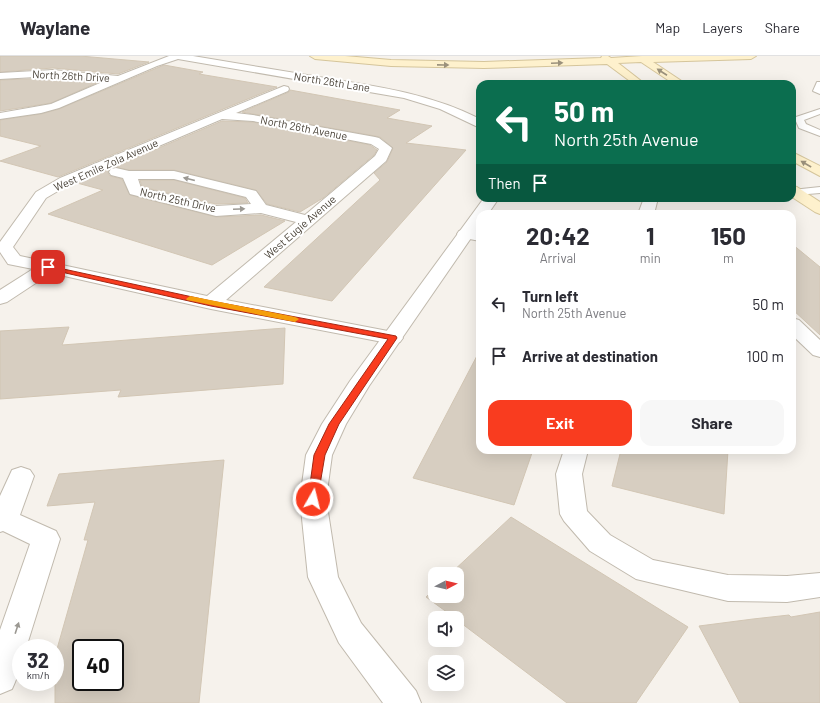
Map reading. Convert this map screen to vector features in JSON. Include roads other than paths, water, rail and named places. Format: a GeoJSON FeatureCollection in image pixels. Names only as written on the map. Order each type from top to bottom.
{"type":"FeatureCollection","features":[{"type":"Feature","properties":{"kind":"main road"},"geometry":{"type":"LineString","coordinates":[[315,56],[444,65],[518,65],[606,59],[751,56]]}},
{"type":"Feature","properties":{"kind":"main road"},"geometry":{"type":"LineString","coordinates":[[641,58],[675,80]]}},
{"type":"Feature","properties":{"kind":"main road"},"geometry":{"type":"LineString","coordinates":[[606,59],[635,80]]}},
{"type":"Feature","properties":{"kind":"main road"},"geometry":{"type":"LineString","coordinates":[[796,158],[820,172]]}},
{"type":"Feature","properties":{"kind":"main road"},"geometry":{"type":"LineString","coordinates":[[796,192],[820,209]]}},
{"type":"Feature","properties":{"kind":"street"},"geometry":{"type":"LineString","coordinates":[[0,116],[26,113],[55,106],[154,64],[178,56]]}},
{"type":"Feature","properties":{"kind":"street","name":"North 26th Lane"},"geometry":{"type":"LineString","coordinates":[[178,56],[398,93],[437,103],[456,110],[476,122]]}},
{"type":"Feature","properties":{"kind":"street","name":"North 26th Drive"},"geometry":{"type":"LineString","coordinates":[[0,76],[34,73],[118,79]]}},
{"type":"Feature","properties":{"kind":"street"},"geometry":{"type":"LineString","coordinates":[[78,75],[64,85],[90,91]]}},
{"type":"Feature","properties":{"kind":"street","name":"West Emile Zola Avenue"},"geometry":{"type":"LineString","coordinates":[[48,267],[14,260],[5,247],[41,195],[65,181],[284,89]]}},
{"type":"Feature","properties":{"kind":"street","name":"North 26th Avenue"},"geometry":{"type":"LineString","coordinates":[[221,116],[254,118],[375,141],[386,148]]}},
{"type":"Feature","properties":{"kind":"street","name":"West Eugie Avenue"},"geometry":{"type":"LineString","coordinates":[[211,303],[381,158],[386,148]]}},
{"type":"Feature","properties":{"kind":"street","name":"North 25th Drive"},"geometry":{"type":"LineString","coordinates":[[98,167],[129,175],[174,175],[251,194],[261,208]]}},
{"type":"Feature","properties":{"kind":"street","name":"North 25th Drive"},"geometry":{"type":"LineString","coordinates":[[129,175],[135,190],[216,211],[261,208],[307,220]]}},
{"type":"Feature","properties":{"kind":"street"},"geometry":{"type":"LineString","coordinates":[[404,703],[350,633],[323,577],[313,499],[320,455],[334,424],[358,386],[393,338],[472,235]]}},
{"type":"Feature","properties":{"kind":"street"},"geometry":{"type":"LineString","coordinates":[[0,298],[48,267],[211,303],[393,338]]}},
{"type":"Feature","properties":{"kind":"street"},"geometry":{"type":"LineString","coordinates":[[796,328],[820,351]]}},
{"type":"Feature","properties":{"kind":"street"},"geometry":{"type":"LineString","coordinates":[[575,454],[569,474],[574,514],[600,543],[646,571],[728,588],[787,589],[820,585]]}},
{"type":"Feature","properties":{"kind":"street"},"geometry":{"type":"LineString","coordinates":[[0,678],[46,539],[2,521],[21,476]]}},
{"type":"Feature","properties":{"kind":"lane"},"geometry":{"type":"LineString","coordinates":[[820,84],[817,91],[820,92]]}},
{"type":"Feature","properties":{"kind":"lane"},"geometry":{"type":"LineString","coordinates":[[820,111],[799,119],[802,126],[820,133]]}},
{"type":"Feature","properties":{"kind":"lane"},"geometry":{"type":"LineString","coordinates":[[796,191],[820,190]]}}]}
